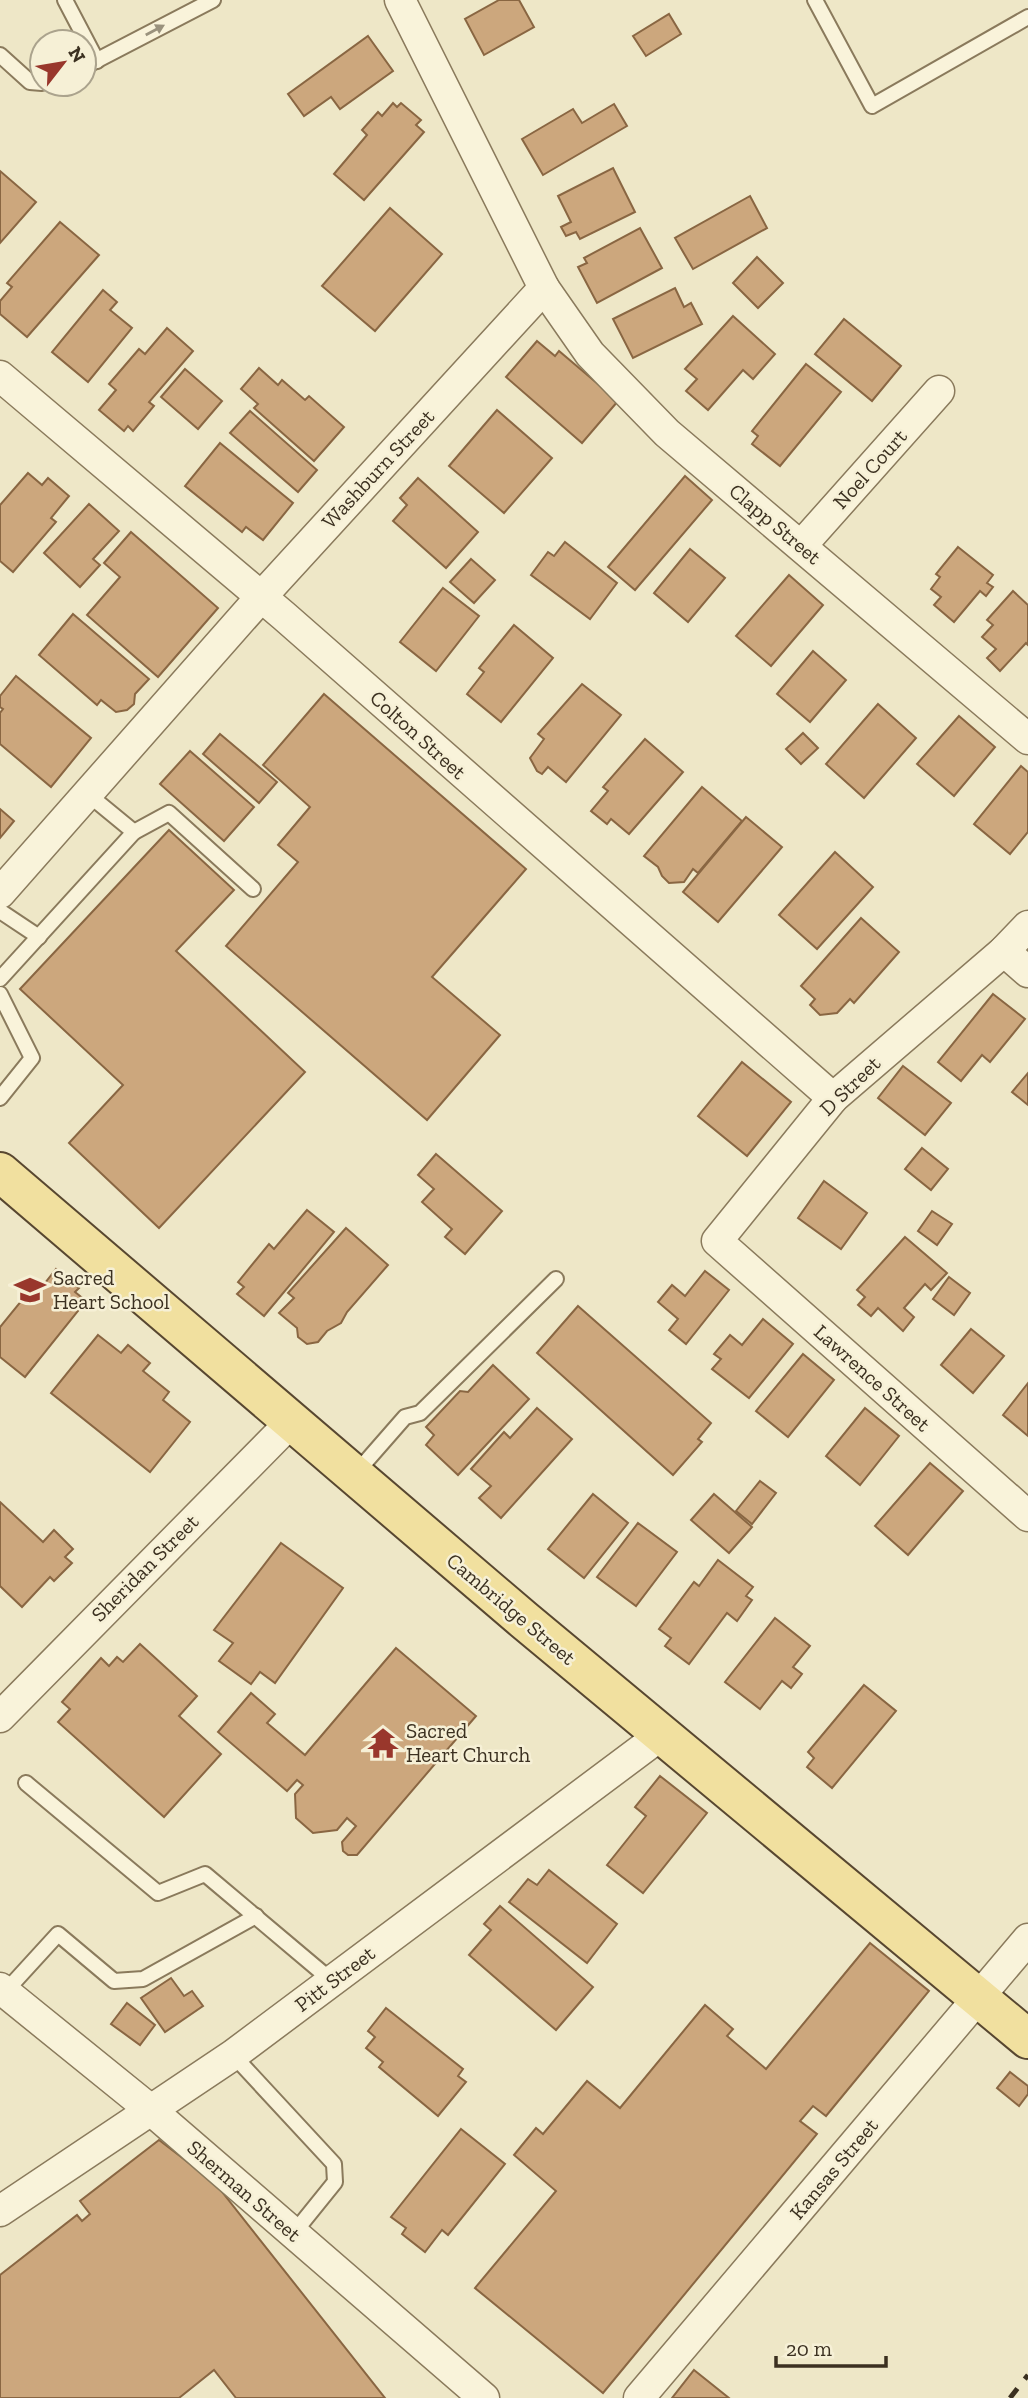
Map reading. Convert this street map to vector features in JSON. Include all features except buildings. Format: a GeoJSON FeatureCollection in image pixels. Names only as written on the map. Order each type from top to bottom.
{"type":"FeatureCollection","features":[{"type":"Feature","properties":{"kind":"main road","name":"Cambridge Street"},"geometry":{"type":"LineString","coordinates":[[0,1172],[661,1735],[1028,2039]]}},
{"type":"Feature","properties":{"kind":"street"},"geometry":{"type":"LineString","coordinates":[[400,0],[544,288]]}},
{"type":"Feature","properties":{"kind":"street","name":"Clapp Street"},"geometry":{"type":"LineString","coordinates":[[544,288],[590,354],[667,433],[1028,738]]}},
{"type":"Feature","properties":{"kind":"street","name":"Washburn Street"},"geometry":{"type":"LineString","coordinates":[[0,893],[261,597],[544,288]]}},
{"type":"Feature","properties":{"kind":"street","name":"Colton Street"},"geometry":{"type":"LineString","coordinates":[[0,376],[261,597],[833,1098]]}},
{"type":"Feature","properties":{"kind":"street","name":"Noel Court"},"geometry":{"type":"LineString","coordinates":[[801,546],[939,391]]}},
{"type":"Feature","properties":{"kind":"street"},"geometry":{"type":"LineString","coordinates":[[1028,926],[1004,951],[1028,972]]}},
{"type":"Feature","properties":{"kind":"street","name":"D Street"},"geometry":{"type":"LineString","coordinates":[[717,1241],[833,1098],[1004,951]]}},
{"type":"Feature","properties":{"kind":"street","name":"Lawrence Street"},"geometry":{"type":"LineString","coordinates":[[717,1241],[1028,1516]]}},
{"type":"Feature","properties":{"kind":"street","name":"Sheridan Street"},"geometry":{"type":"LineString","coordinates":[[0,1717],[292,1421]]}},
{"type":"Feature","properties":{"kind":"street","name":"Pitt Street"},"geometry":{"type":"LineString","coordinates":[[0,2211],[233,2055],[661,1735]]}},
{"type":"Feature","properties":{"kind":"street","name":"Kansas Street"},"geometry":{"type":"LineString","coordinates":[[639,2398],[1028,1939]]}},
{"type":"Feature","properties":{"kind":"street","name":"Sherman Street"},"geometry":{"type":"LineString","coordinates":[[3,1990],[152,2111],[484,2398]]}},
{"type":"Feature","properties":{"kind":"lane"},"geometry":{"type":"LineString","coordinates":[[65,0],[76,28]]}},
{"type":"Feature","properties":{"kind":"lane"},"geometry":{"type":"LineString","coordinates":[[98,60],[213,0]]}},
{"type":"Feature","properties":{"kind":"lane"},"geometry":{"type":"LineString","coordinates":[[815,0],[872,106],[1028,17]]}},
{"type":"Feature","properties":{"kind":"lane"},"geometry":{"type":"LineString","coordinates":[[0,55],[28,80]]}},
{"type":"Feature","properties":{"kind":"lane"},"geometry":{"type":"LineString","coordinates":[[89,795],[134,832]]}},
{"type":"Feature","properties":{"kind":"lane"},"geometry":{"type":"LineString","coordinates":[[0,979],[134,832],[169,813],[253,888]]}},
{"type":"Feature","properties":{"kind":"lane"},"geometry":{"type":"LineString","coordinates":[[0,911],[39,937]]}},
{"type":"Feature","properties":{"kind":"lane"},"geometry":{"type":"LineString","coordinates":[[0,994],[32,1058],[0,1098]]}},
{"type":"Feature","properties":{"kind":"lane"},"geometry":{"type":"LineString","coordinates":[[355,1474],[405,1417],[420,1413],[556,1279]]}},
{"type":"Feature","properties":{"kind":"lane"},"geometry":{"type":"LineString","coordinates":[[26,1783],[158,1893],[205,1874],[332,1981]]}},
{"type":"Feature","properties":{"kind":"lane"},"geometry":{"type":"LineString","coordinates":[[3,1990],[58,1934],[114,1981],[143,1979],[256,1916]]}},
{"type":"Feature","properties":{"kind":"lane"},"geometry":{"type":"LineString","coordinates":[[233,2055],[334,2164],[335,2182],[293,2234]]}},
{"type":"Feature","properties":{"kind":"railway"},"geometry":{"type":"LineString","coordinates":[[1010,2398],[1028,2375]]}},
{"type":"Feature","properties":{"kind":"place","name":"Sacred Heart School"},"geometry":{"type":"Point","coordinates":[30,1290]}},
{"type":"Feature","properties":{"kind":"place","name":"Sacred Heart Church"},"geometry":{"type":"Point","coordinates":[383,1743]}}]}
